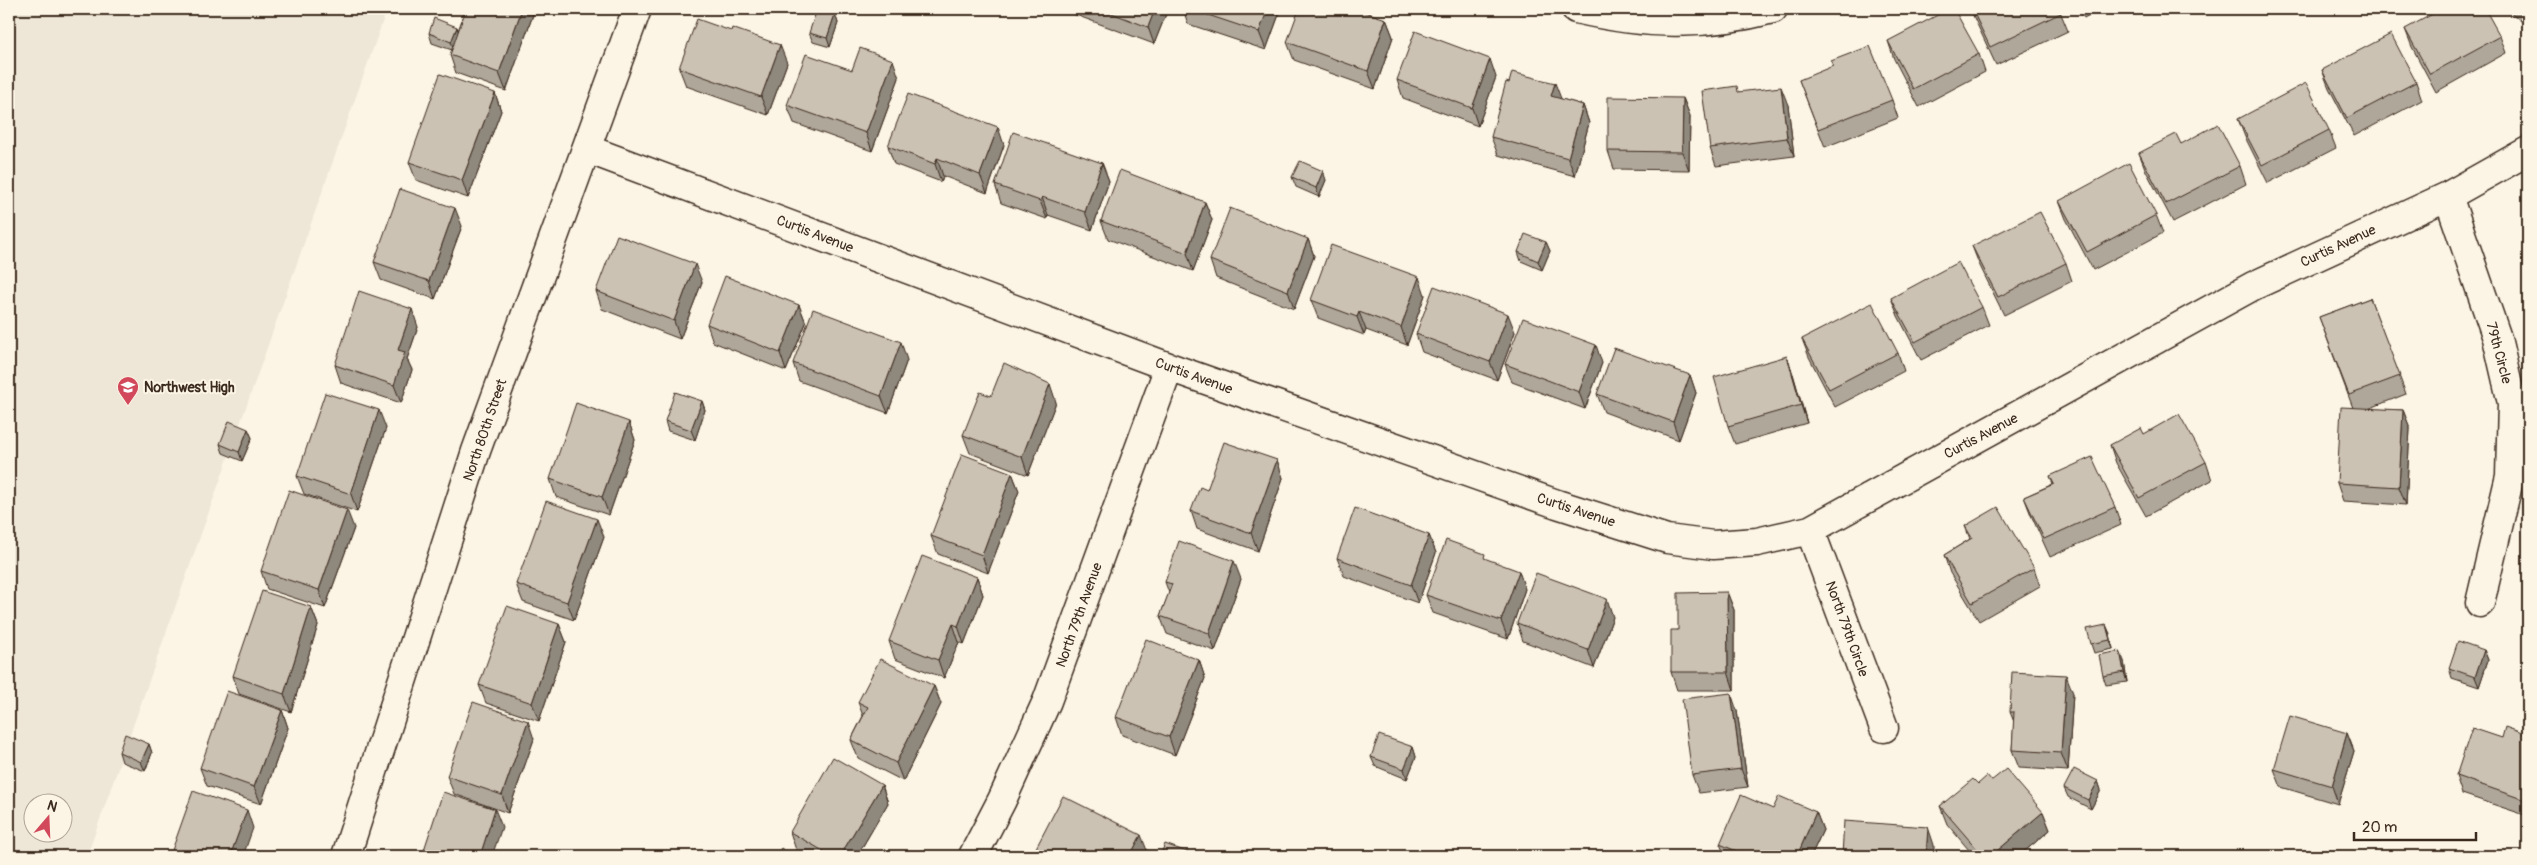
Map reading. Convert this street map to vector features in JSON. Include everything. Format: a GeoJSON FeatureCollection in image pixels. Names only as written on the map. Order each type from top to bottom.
{"type":"FeatureCollection","features":[{"type":"Feature","properties":{"kind":"street","name":"North 80th Street"},"geometry":{"type":"LineString","coordinates":[[346,856],[476,451],[637,9]]}},
{"type":"Feature","properties":{"kind":"street"},"geometry":{"type":"LineString","coordinates":[[1576,9],[1612,17],[1679,23],[1734,19],[1773,9]]}},
{"type":"Feature","properties":{"kind":"street","name":"Curtis Avenue"},"geometry":{"type":"LineString","coordinates":[[587,150],[1169,367],[1557,504],[1667,539],[1713,545],[1757,542],[1810,530],[2253,286],[2448,196],[2528,151]]}},
{"type":"Feature","properties":{"kind":"street","name":"79th Circle"},"geometry":{"type":"LineString","coordinates":[[2448,196],[2496,338],[2512,403],[2510,476],[2480,603]]}},
{"type":"Feature","properties":{"kind":"street","name":"North 79th Avenue"},"geometry":{"type":"LineString","coordinates":[[972,856],[1002,800],[1047,701],[1169,367]]}},
{"type":"Feature","properties":{"kind":"street","name":"North 79th Circle"},"geometry":{"type":"LineString","coordinates":[[1810,530],[1884,728]]}},
{"type":"Feature","properties":{"kind":"shaded area","name":"Northwest High"},"geometry":{"type":"Polygon","coordinates":[[[9,9],[387,9],[87,856],[9,856],[9,9]]]}},
{"type":"Feature","properties":{"kind":"building"},"geometry":{"type":"Polygon","coordinates":[[[466,9],[522,9],[499,73],[450,55],[466,9]]]}},
{"type":"Feature","properties":{"kind":"building"},"geometry":{"type":"Polygon","coordinates":[[[817,9],[835,14],[827,38],[809,33],[817,9]]]}},
{"type":"Feature","properties":{"kind":"building"},"geometry":{"type":"Polygon","coordinates":[[[1101,9],[1155,9],[1148,27],[1101,9]]]}},
{"type":"Feature","properties":{"kind":"building"},"geometry":{"type":"Polygon","coordinates":[[[1190,9],[1268,9],[1259,32],[1190,9]]]}},
{"type":"Feature","properties":{"kind":"building"},"geometry":{"type":"Polygon","coordinates":[[[1299,9],[1356,9],[1386,19],[1368,71],[1287,42],[1299,9]]]}},
{"type":"Feature","properties":{"kind":"building"},"geometry":{"type":"Polygon","coordinates":[[[1949,9],[1954,9],[1979,54],[1913,89],[1888,41],[1949,9]]]}},
{"type":"Feature","properties":{"kind":"building"},"geometry":{"type":"Polygon","coordinates":[[[1972,9],[2059,9],[2061,13],[1990,47],[1972,9]]]}},
{"type":"Feature","properties":{"kind":"building"},"geometry":{"type":"Polygon","coordinates":[[[2442,9],[2485,9],[2500,36],[2430,74],[2405,29],[2442,9]]]}},
{"type":"Feature","properties":{"kind":"building"},"geometry":{"type":"Polygon","coordinates":[[[2521,9],[2528,9],[2528,15],[2521,9]]]}},
{"type":"Feature","properties":{"kind":"building"},"geometry":{"type":"Polygon","coordinates":[[[434,18],[457,27],[451,42],[429,33],[434,18]]]}},
{"type":"Feature","properties":{"kind":"building"},"geometry":{"type":"Polygon","coordinates":[[[697,19],[731,31],[732,28],[780,45],[761,97],[679,68],[697,19]]]}},
{"type":"Feature","properties":{"kind":"building"},"geometry":{"type":"Polygon","coordinates":[[[1415,31],[1490,59],[1472,108],[1397,80],[1415,31]]]}},
{"type":"Feature","properties":{"kind":"building"},"geometry":{"type":"Polygon","coordinates":[[[2391,34],[2416,82],[2347,118],[2322,70],[2391,34]]]}},
{"type":"Feature","properties":{"kind":"building"},"geometry":{"type":"Polygon","coordinates":[[[1870,46],[1892,100],[1818,129],[1799,80],[1833,66],[1831,61],[1870,46]]]}},
{"type":"Feature","properties":{"kind":"building"},"geometry":{"type":"Polygon","coordinates":[[[860,48],[893,60],[866,133],[787,105],[806,54],[852,70],[860,48]]]}},
{"type":"Feature","properties":{"kind":"building"},"geometry":{"type":"Polygon","coordinates":[[[1512,72],[1555,83],[1551,96],[1583,105],[1568,158],[1491,137],[1506,82],[1509,83],[1512,72]]]}},
{"type":"Feature","properties":{"kind":"building"},"geometry":{"type":"Polygon","coordinates":[[[440,74],[495,93],[462,180],[409,162],[440,74]]]}},
{"type":"Feature","properties":{"kind":"building"},"geometry":{"type":"Polygon","coordinates":[[[2306,83],[2329,130],[2262,165],[2238,119],[2306,83]]]}},
{"type":"Feature","properties":{"kind":"building"},"geometry":{"type":"Polygon","coordinates":[[[1737,86],[1738,92],[1781,87],[1787,138],[1710,148],[1702,91],[1737,86]]]}},
{"type":"Feature","properties":{"kind":"building"},"geometry":{"type":"Polygon","coordinates":[[[908,94],[998,127],[980,175],[937,158],[935,164],[888,146],[908,94]]]}},
{"type":"Feature","properties":{"kind":"building"},"geometry":{"type":"Polygon","coordinates":[[[1608,97],[1683,98],[1682,152],[1608,151],[1608,97]]]}},
{"type":"Feature","properties":{"kind":"building"},"geometry":{"type":"Polygon","coordinates":[[[2218,124],[2240,166],[2166,204],[2139,153],[2176,134],[2181,144],[2218,124]]]}},
{"type":"Feature","properties":{"kind":"building"},"geometry":{"type":"Polygon","coordinates":[[[1013,132],[1102,163],[1085,212],[1042,197],[1040,201],[995,185],[1013,132]]]}},
{"type":"Feature","properties":{"kind":"building"},"geometry":{"type":"Polygon","coordinates":[[[1300,161],[1323,171],[1316,188],[1292,177],[1300,161]]]}},
{"type":"Feature","properties":{"kind":"building"},"geometry":{"type":"Polygon","coordinates":[[[2129,163],[2156,215],[2087,252],[2059,201],[2129,163]]]}},
{"type":"Feature","properties":{"kind":"building"},"geometry":{"type":"Polygon","coordinates":[[[1120,170],[1205,202],[1187,253],[1101,221],[1120,170]]]}},
{"type":"Feature","properties":{"kind":"building"},"geometry":{"type":"Polygon","coordinates":[[[400,189],[455,208],[429,281],[374,262],[400,189]]]}},
{"type":"Feature","properties":{"kind":"building"},"geometry":{"type":"Polygon","coordinates":[[[1230,208],[1308,239],[1288,291],[1210,260],[1230,208]]]}},
{"type":"Feature","properties":{"kind":"building"},"geometry":{"type":"Polygon","coordinates":[[[2040,212],[2066,263],[1998,297],[1972,246],[2040,212]]]}},
{"type":"Feature","properties":{"kind":"building"},"geometry":{"type":"Polygon","coordinates":[[[1525,234],[1546,242],[1538,261],[1518,252],[1525,234]]]}},
{"type":"Feature","properties":{"kind":"building"},"geometry":{"type":"Polygon","coordinates":[[[617,235],[695,264],[674,321],[596,291],[617,235]]]}},
{"type":"Feature","properties":{"kind":"building"},"geometry":{"type":"Polygon","coordinates":[[[1331,245],[1419,277],[1401,327],[1359,312],[1357,317],[1311,300],[1331,245]]]}},
{"type":"Feature","properties":{"kind":"building"},"geometry":{"type":"Polygon","coordinates":[[[1958,262],[1982,307],[1915,342],[1891,298],[1958,262]]]}},
{"type":"Feature","properties":{"kind":"building"},"geometry":{"type":"Polygon","coordinates":[[[725,276],[799,305],[780,353],[707,324],[725,276]]]}},
{"type":"Feature","properties":{"kind":"building"},"geometry":{"type":"Polygon","coordinates":[[[1434,286],[1508,314],[1490,362],[1416,334],[1434,286]]]}},
{"type":"Feature","properties":{"kind":"building"},"geometry":{"type":"Polygon","coordinates":[[[359,291],[412,309],[398,350],[405,352],[394,385],[335,365],[359,291]]]}},
{"type":"Feature","properties":{"kind":"building"},"geometry":{"type":"Polygon","coordinates":[[[2370,298],[2400,376],[2349,395],[2319,317],[2370,298]]]}},
{"type":"Feature","properties":{"kind":"building"},"geometry":{"type":"Polygon","coordinates":[[[1872,303],[1898,353],[1829,389],[1802,339],[1872,303]]]}},
{"type":"Feature","properties":{"kind":"building"},"geometry":{"type":"Polygon","coordinates":[[[813,309],[901,342],[881,396],[793,363],[813,309]]]}},
{"type":"Feature","properties":{"kind":"building"},"geometry":{"type":"Polygon","coordinates":[[[1523,318],[1596,345],[1579,392],[1505,364],[1523,318]]]}},
{"type":"Feature","properties":{"kind":"building"},"geometry":{"type":"Polygon","coordinates":[[[1614,348],[1690,375],[1673,422],[1597,394],[1614,348]]]}},
{"type":"Feature","properties":{"kind":"building"},"geometry":{"type":"Polygon","coordinates":[[[1787,356],[1801,405],[1728,426],[1714,377],[1787,356]]]}},
{"type":"Feature","properties":{"kind":"building"},"geometry":{"type":"Polygon","coordinates":[[[1004,363],[1050,384],[1022,457],[963,435],[980,392],[991,396],[1004,363]]]}},
{"type":"Feature","properties":{"kind":"building"},"geometry":{"type":"Polygon","coordinates":[[[675,392],[702,401],[691,430],[665,421],[675,392]]]}},
{"type":"Feature","properties":{"kind":"building"},"geometry":{"type":"Polygon","coordinates":[[[325,393],[379,410],[351,494],[297,476],[325,393]]]}},
{"type":"Feature","properties":{"kind":"building"},"geometry":{"type":"Polygon","coordinates":[[[576,403],[629,422],[602,497],[550,479],[576,403]]]}},
{"type":"Feature","properties":{"kind":"building"},"geometry":{"type":"Polygon","coordinates":[[[2341,407],[2403,410],[2399,487],[2337,483],[2341,407]]]}},
{"type":"Feature","properties":{"kind":"building"},"geometry":{"type":"Polygon","coordinates":[[[2179,414],[2206,462],[2139,498],[2110,445],[2141,428],[2144,434],[2179,414]]]}},
{"type":"Feature","properties":{"kind":"building"},"geometry":{"type":"Polygon","coordinates":[[[229,421],[248,429],[239,452],[220,444],[229,421]]]}},
{"type":"Feature","properties":{"kind":"building"},"geometry":{"type":"Polygon","coordinates":[[[1224,442],[1277,460],[1251,533],[1191,511],[1200,487],[1207,490],[1224,442]]]}},
{"type":"Feature","properties":{"kind":"building"},"geometry":{"type":"Polygon","coordinates":[[[962,454],[1012,473],[982,555],[931,536],[962,454]]]}},
{"type":"Feature","properties":{"kind":"building"},"geometry":{"type":"Polygon","coordinates":[[[2092,457],[2115,507],[2044,539],[2024,497],[2054,484],[2050,476],[2092,457]]]}},
{"type":"Feature","properties":{"kind":"building"},"geometry":{"type":"Polygon","coordinates":[[[289,490],[347,510],[319,590],[261,571],[289,490]]]}},
{"type":"Feature","properties":{"kind":"building"},"geometry":{"type":"Polygon","coordinates":[[[546,501],[597,519],[567,602],[516,584],[546,501]]]}},
{"type":"Feature","properties":{"kind":"building"},"geometry":{"type":"Polygon","coordinates":[[[1998,507],[2034,568],[1972,603],[1944,555],[1972,538],[1965,526],[1998,507]]]}},
{"type":"Feature","properties":{"kind":"building"},"geometry":{"type":"Polygon","coordinates":[[[1355,508],[1429,535],[1411,585],[1337,558],[1355,508]]]}},
{"type":"Feature","properties":{"kind":"building"},"geometry":{"type":"Polygon","coordinates":[[[1446,540],[1485,554],[1484,558],[1519,571],[1501,621],[1426,595],[1446,540]]]}},
{"type":"Feature","properties":{"kind":"building"},"geometry":{"type":"Polygon","coordinates":[[[1179,541],[1234,561],[1209,633],[1160,616],[1172,584],[1165,582],[1179,541]]]}},
{"type":"Feature","properties":{"kind":"building"},"geometry":{"type":"Polygon","coordinates":[[[922,556],[977,577],[958,626],[953,624],[938,660],[889,641],[922,556]]]}},
{"type":"Feature","properties":{"kind":"building"},"geometry":{"type":"Polygon","coordinates":[[[1536,573],[1607,599],[1588,650],[1517,623],[1536,573]]]}},
{"type":"Feature","properties":{"kind":"building"},"geometry":{"type":"Polygon","coordinates":[[[262,591],[311,607],[284,694],[233,676],[262,591]]]}},
{"type":"Feature","properties":{"kind":"building"},"geometry":{"type":"Polygon","coordinates":[[[1727,592],[1728,672],[1671,672],[1671,630],[1678,630],[1678,593],[1727,592]]]}},
{"type":"Feature","properties":{"kind":"building"},"geometry":{"type":"Polygon","coordinates":[[[507,606],[559,624],[532,703],[479,685],[507,606]]]}},
{"type":"Feature","properties":{"kind":"building"},"geometry":{"type":"Polygon","coordinates":[[[2106,625],[2110,640],[2091,644],[2087,629],[2106,625]]]}},
{"type":"Feature","properties":{"kind":"building"},"geometry":{"type":"Polygon","coordinates":[[[1146,639],[1199,660],[1169,737],[1116,717],[1146,639]]]}},
{"type":"Feature","properties":{"kind":"building"},"geometry":{"type":"Polygon","coordinates":[[[2458,641],[2484,650],[2475,677],[2449,668],[2458,641]]]}},
{"type":"Feature","properties":{"kind":"building"},"geometry":{"type":"Polygon","coordinates":[[[2120,651],[2124,672],[2103,676],[2099,655],[2120,651]]]}},
{"type":"Feature","properties":{"kind":"building"},"geometry":{"type":"Polygon","coordinates":[[[880,659],[934,686],[896,763],[851,740],[868,707],[858,702],[880,659]]]}},
{"type":"Feature","properties":{"kind":"building"},"geometry":{"type":"Polygon","coordinates":[[[2012,672],[2066,675],[2061,753],[2012,750],[2014,712],[2010,712],[2012,672]]]}},
{"type":"Feature","properties":{"kind":"building"},"geometry":{"type":"Polygon","coordinates":[[[227,691],[282,710],[254,787],[200,768],[227,691]]]}},
{"type":"Feature","properties":{"kind":"building"},"geometry":{"type":"Polygon","coordinates":[[[1731,693],[1741,769],[1692,775],[1682,699],[1731,693]]]}},
{"type":"Feature","properties":{"kind":"building"},"geometry":{"type":"Polygon","coordinates":[[[473,702],[528,721],[502,795],[447,776],[473,702]]]}},
{"type":"Feature","properties":{"kind":"building"},"geometry":{"type":"Polygon","coordinates":[[[2290,716],[2347,733],[2332,786],[2274,769],[2290,716]]]}},
{"type":"Feature","properties":{"kind":"building"},"geometry":{"type":"Polygon","coordinates":[[[2505,727],[2528,735],[2528,798],[2526,797],[2525,800],[2456,776],[2472,728],[2502,738],[2505,727]]]}},
{"type":"Feature","properties":{"kind":"building"},"geometry":{"type":"Polygon","coordinates":[[[125,734],[149,744],[141,762],[119,752],[125,734]]]}},
{"type":"Feature","properties":{"kind":"building"},"geometry":{"type":"Polygon","coordinates":[[[1379,735],[1413,747],[1404,769],[1371,757],[1379,735]]]}},
{"type":"Feature","properties":{"kind":"building"},"geometry":{"type":"Polygon","coordinates":[[[833,757],[882,785],[840,856],[832,856],[790,832],[833,757]]]}},
{"type":"Feature","properties":{"kind":"building"},"geometry":{"type":"Polygon","coordinates":[[[2006,769],[2043,812],[1991,856],[1983,856],[1940,806],[1973,779],[1978,784],[1987,776],[1991,781],[2006,769]]]}},
{"type":"Feature","properties":{"kind":"building"},"geometry":{"type":"Polygon","coordinates":[[[2074,769],[2098,781],[2088,800],[2064,788],[2074,769]]]}},
{"type":"Feature","properties":{"kind":"building"},"geometry":{"type":"Polygon","coordinates":[[[193,791],[247,810],[230,856],[170,856],[193,791]]]}},
{"type":"Feature","properties":{"kind":"building"},"geometry":{"type":"Polygon","coordinates":[[[443,792],[495,809],[480,856],[422,856],[443,792]]]}},
{"type":"Feature","properties":{"kind":"building"},"geometry":{"type":"Polygon","coordinates":[[[1741,795],[1773,809],[1779,796],[1816,812],[1797,856],[1748,856],[1720,844],[1741,795]]]}},
{"type":"Feature","properties":{"kind":"building"},"geometry":{"type":"Polygon","coordinates":[[[1063,796],[1141,835],[1130,856],[1052,856],[1036,848],[1063,796]]]}},
{"type":"Feature","properties":{"kind":"building"},"geometry":{"type":"Polygon","coordinates":[[[1844,821],[1928,827],[1926,856],[1842,856],[1844,821]]]}},
{"type":"Feature","properties":{"kind":"building"},"geometry":{"type":"Polygon","coordinates":[[[1165,844],[1198,856],[1160,856],[1165,844]]]}},
{"type":"Feature","properties":{"kind":"building"},"geometry":{"type":"Polygon","coordinates":[[[781,848],[792,856],[776,856],[781,848]]]}},
{"type":"Feature","properties":{"kind":"place","name":"Northwest High"},"geometry":{"type":"Point","coordinates":[128,406]}}]}
